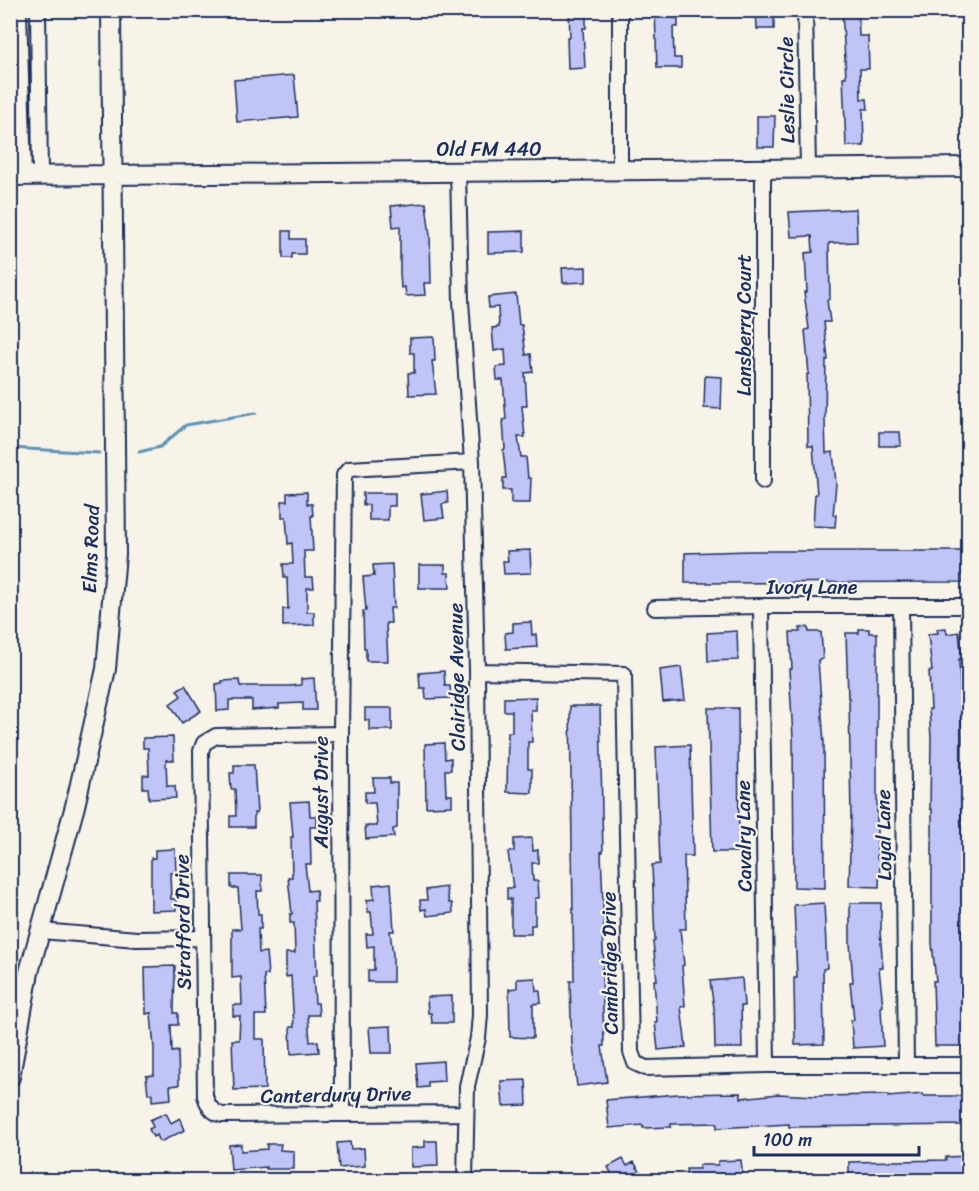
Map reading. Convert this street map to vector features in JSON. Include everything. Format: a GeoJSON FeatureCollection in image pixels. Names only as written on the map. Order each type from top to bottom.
{"type":"FeatureCollection","features":[{"type":"Feature","properties":{"kind":"main road","name":"Elms Road"},"geometry":{"type":"LineString","coordinates":[[10,1077],[30,972],[75,806],[106,669],[116,554],[111,10]]}},
{"type":"Feature","properties":{"kind":"main road","name":"Old FM 440"},"geometry":{"type":"LineString","coordinates":[[25,176],[969,167]]}},
{"type":"Feature","properties":{"kind":"street"},"geometry":{"type":"LineString","coordinates":[[19,10],[25,176]]}},
{"type":"Feature","properties":{"kind":"street"},"geometry":{"type":"LineString","coordinates":[[25,176],[38,10]]}},
{"type":"Feature","properties":{"kind":"street"},"geometry":{"type":"LineString","coordinates":[[620,10],[620,170]]}},
{"type":"Feature","properties":{"kind":"street","name":"Leslie Circle"},"geometry":{"type":"LineString","coordinates":[[805,10],[808,169]]}},
{"type":"Feature","properties":{"kind":"street","name":"Lansberry Court"},"geometry":{"type":"LineString","coordinates":[[763,169],[763,481]]}},
{"type":"Feature","properties":{"kind":"street","name":"Clairidge Avenue"},"geometry":{"type":"LineString","coordinates":[[458,171],[461,301],[472,462],[477,672],[480,1015],[478,1038],[467,1086],[465,1180]]}},
{"type":"Feature","properties":{"kind":"street","name":"August Drive"},"geometry":{"type":"LineString","coordinates":[[342,1114],[341,734],[344,475],[349,469],[472,462]]}},
{"type":"Feature","properties":{"kind":"street","name":"Cavalry Lane"},"geometry":{"type":"LineString","coordinates":[[761,606],[767,1065]]}},
{"type":"Feature","properties":{"kind":"street","name":"Loyal Lane"},"geometry":{"type":"LineString","coordinates":[[901,606],[906,1065]]}},
{"type":"Feature","properties":{"kind":"street","name":"Ivory Lane"},"geometry":{"type":"LineString","coordinates":[[655,608],[969,606]]}},
{"type":"Feature","properties":{"kind":"street","name":"Cambridge Drive"},"geometry":{"type":"LineString","coordinates":[[477,672],[624,674],[631,1053],[635,1063],[646,1068],[767,1065],[969,1065]]}},
{"type":"Feature","properties":{"kind":"street","name":"Stratford Drive"},"geometry":{"type":"LineString","coordinates":[[209,1107],[205,1096],[202,938],[201,752],[204,743],[216,736],[341,734]]}},
{"type":"Feature","properties":{"kind":"street"},"geometry":{"type":"LineString","coordinates":[[41,931],[137,939],[202,938]]}},
{"type":"Feature","properties":{"kind":"street","name":"Canterdury Drive"},"geometry":{"type":"LineString","coordinates":[[209,1107],[216,1114],[222,1115],[466,1113]]}},
{"type":"Feature","properties":{"kind":"building"},"geometry":{"type":"Polygon","coordinates":[[[569,10],[586,10],[586,28],[583,28],[585,68],[568,69],[569,10]]]}},
{"type":"Feature","properties":{"kind":"building"},"geometry":{"type":"Polygon","coordinates":[[[655,10],[670,10],[671,18],[678,18],[678,27],[673,27],[674,58],[681,58],[681,68],[657,68],[655,10]]]}},
{"type":"Feature","properties":{"kind":"building"},"geometry":{"type":"Polygon","coordinates":[[[756,10],[774,10],[774,29],[757,29],[756,10]]]}},
{"type":"Feature","properties":{"kind":"building"},"geometry":{"type":"Polygon","coordinates":[[[842,10],[858,10],[859,36],[868,36],[869,69],[860,69],[861,99],[867,99],[868,109],[863,109],[864,146],[846,146],[843,77],[846,77],[842,10]]]}},
{"type":"Feature","properties":{"kind":"building"},"geometry":{"type":"Polygon","coordinates":[[[294,75],[298,117],[237,122],[234,80],[294,75]]]}},
{"type":"Feature","properties":{"kind":"building"},"geometry":{"type":"Polygon","coordinates":[[[757,116],[775,116],[774,147],[757,147],[757,116]]]}},
{"type":"Feature","properties":{"kind":"building"},"geometry":{"type":"Polygon","coordinates":[[[426,203],[430,236],[431,283],[424,283],[425,295],[406,296],[405,287],[401,288],[400,226],[393,227],[391,206],[426,203]]]}},
{"type":"Feature","properties":{"kind":"building"},"geometry":{"type":"Polygon","coordinates":[[[856,209],[857,242],[829,243],[830,299],[827,300],[830,322],[824,322],[828,360],[826,360],[825,421],[826,453],[833,452],[836,484],[833,515],[836,515],[835,527],[813,526],[815,494],[817,494],[813,446],[808,446],[807,374],[809,374],[805,330],[809,329],[804,292],[807,292],[805,253],[813,252],[812,236],[791,237],[789,212],[856,209]]]}},
{"type":"Feature","properties":{"kind":"building"},"geometry":{"type":"Polygon","coordinates":[[[283,231],[291,231],[291,239],[305,239],[305,254],[292,254],[292,258],[283,258],[283,231]]]}},
{"type":"Feature","properties":{"kind":"building"},"geometry":{"type":"Polygon","coordinates":[[[524,231],[524,252],[488,253],[488,232],[524,231]]]}},
{"type":"Feature","properties":{"kind":"building"},"geometry":{"type":"Polygon","coordinates":[[[586,267],[586,282],[563,283],[562,268],[586,267]]]}},
{"type":"Feature","properties":{"kind":"building"},"geometry":{"type":"Polygon","coordinates":[[[516,294],[519,325],[522,325],[526,355],[531,354],[533,372],[525,373],[527,406],[522,406],[525,437],[518,437],[521,457],[526,457],[528,478],[531,478],[530,503],[511,503],[511,490],[503,490],[503,478],[506,478],[503,420],[506,419],[503,380],[497,380],[496,367],[506,366],[505,349],[494,351],[492,328],[499,327],[498,307],[489,308],[488,297],[516,294]]]}},
{"type":"Feature","properties":{"kind":"building"},"geometry":{"type":"Polygon","coordinates":[[[434,337],[435,361],[432,361],[436,394],[409,395],[408,373],[414,373],[414,353],[410,353],[410,338],[434,337]]]}},
{"type":"Feature","properties":{"kind":"building"},"geometry":{"type":"Polygon","coordinates":[[[705,376],[722,377],[721,409],[704,408],[705,376]]]}},
{"type":"Feature","properties":{"kind":"building"},"geometry":{"type":"Polygon","coordinates":[[[879,432],[900,432],[901,446],[879,446],[879,432]]]}},
{"type":"Feature","properties":{"kind":"building"},"geometry":{"type":"Polygon","coordinates":[[[447,491],[448,503],[442,504],[444,518],[424,520],[421,494],[447,491]]]}},
{"type":"Feature","properties":{"kind":"building"},"geometry":{"type":"Polygon","coordinates":[[[307,492],[307,504],[312,504],[313,551],[304,551],[305,577],[313,577],[314,588],[307,588],[307,612],[314,612],[314,625],[283,626],[283,609],[288,609],[287,578],[284,578],[283,564],[293,564],[292,543],[288,544],[286,517],[282,517],[282,501],[287,501],[287,493],[307,492]]]}},
{"type":"Feature","properties":{"kind":"building"},"geometry":{"type":"Polygon","coordinates":[[[363,493],[395,493],[395,506],[388,506],[388,520],[369,520],[369,505],[363,505],[363,493]]]}},
{"type":"Feature","properties":{"kind":"building"},"geometry":{"type":"Polygon","coordinates":[[[530,550],[531,573],[504,574],[503,561],[508,561],[507,551],[530,550]]]}},
{"type":"Feature","properties":{"kind":"building"},"geometry":{"type":"Polygon","coordinates":[[[963,551],[963,582],[685,583],[685,553],[963,551]]]}},
{"type":"Feature","properties":{"kind":"building"},"geometry":{"type":"Polygon","coordinates":[[[392,564],[394,608],[390,608],[391,623],[386,623],[388,661],[366,661],[363,577],[374,576],[373,565],[392,564]]]}},
{"type":"Feature","properties":{"kind":"building"},"geometry":{"type":"Polygon","coordinates":[[[419,565],[445,565],[445,573],[449,573],[450,588],[419,588],[419,565]]]}},
{"type":"Feature","properties":{"kind":"building"},"geometry":{"type":"Polygon","coordinates":[[[531,622],[532,635],[536,634],[537,647],[506,649],[505,633],[513,632],[513,623],[531,622]]]}},
{"type":"Feature","properties":{"kind":"building"},"geometry":{"type":"Polygon","coordinates":[[[808,627],[809,632],[821,632],[823,659],[818,660],[824,744],[825,888],[794,887],[790,632],[800,632],[800,628],[808,627]]]}},
{"type":"Feature","properties":{"kind":"building"},"geometry":{"type":"Polygon","coordinates":[[[946,628],[947,634],[959,632],[962,659],[959,659],[962,738],[962,902],[964,902],[964,929],[962,929],[966,968],[964,968],[966,1046],[935,1046],[933,981],[936,981],[932,943],[929,709],[931,709],[929,671],[932,671],[928,634],[938,633],[937,629],[946,628]]]}},
{"type":"Feature","properties":{"kind":"building"},"geometry":{"type":"Polygon","coordinates":[[[859,629],[869,629],[869,633],[877,633],[879,887],[849,886],[851,817],[846,633],[859,633],[859,629]]]}},
{"type":"Feature","properties":{"kind":"building"},"geometry":{"type":"Polygon","coordinates":[[[737,631],[738,660],[708,661],[707,633],[737,631]]]}},
{"type":"Feature","properties":{"kind":"building"},"geometry":{"type":"Polygon","coordinates":[[[681,667],[685,700],[663,702],[660,670],[681,667]]]}},
{"type":"Feature","properties":{"kind":"building"},"geometry":{"type":"Polygon","coordinates":[[[444,671],[445,686],[450,686],[451,698],[426,699],[425,688],[420,688],[419,673],[444,671]]]}},
{"type":"Feature","properties":{"kind":"building"},"geometry":{"type":"Polygon","coordinates":[[[314,678],[316,710],[303,710],[303,703],[279,704],[279,708],[252,710],[252,700],[229,700],[229,710],[217,711],[216,684],[222,681],[239,680],[240,686],[289,686],[301,685],[301,679],[314,678]]]}},
{"type":"Feature","properties":{"kind":"building"},"geometry":{"type":"Polygon","coordinates":[[[185,685],[201,711],[182,723],[170,704],[181,696],[177,690],[185,685]]]}},
{"type":"Feature","properties":{"kind":"building"},"geometry":{"type":"Polygon","coordinates":[[[536,697],[536,710],[531,710],[532,742],[528,742],[528,769],[532,769],[532,793],[507,792],[508,732],[512,732],[512,711],[504,711],[504,698],[536,697]]]}},
{"type":"Feature","properties":{"kind":"building"},"geometry":{"type":"Polygon","coordinates":[[[570,706],[600,706],[603,852],[601,852],[604,1046],[602,1046],[607,1082],[577,1086],[572,1045],[570,981],[574,981],[570,706]]]}},
{"type":"Feature","properties":{"kind":"building"},"geometry":{"type":"Polygon","coordinates":[[[365,708],[392,708],[392,730],[369,730],[369,720],[365,720],[365,708]]]}},
{"type":"Feature","properties":{"kind":"building"},"geometry":{"type":"Polygon","coordinates":[[[708,708],[738,708],[739,852],[712,852],[708,708]]]}},
{"type":"Feature","properties":{"kind":"building"},"geometry":{"type":"Polygon","coordinates":[[[173,737],[174,760],[166,760],[167,786],[175,786],[176,798],[149,799],[148,788],[143,788],[143,775],[149,775],[148,748],[143,748],[143,738],[173,737]]]}},
{"type":"Feature","properties":{"kind":"building"},"geometry":{"type":"Polygon","coordinates":[[[444,743],[445,759],[451,758],[451,770],[445,770],[446,795],[452,795],[452,806],[426,807],[425,744],[444,743]]]}},
{"type":"Feature","properties":{"kind":"building"},"geometry":{"type":"Polygon","coordinates":[[[690,745],[693,856],[684,856],[686,929],[680,929],[685,1006],[681,1007],[686,1047],[658,1050],[655,1022],[657,1022],[654,980],[657,980],[653,942],[655,941],[652,865],[660,864],[656,747],[690,745]]]}},
{"type":"Feature","properties":{"kind":"building"},"geometry":{"type":"Polygon","coordinates":[[[234,765],[254,765],[257,813],[254,813],[254,827],[230,827],[230,816],[236,816],[235,789],[231,789],[230,773],[234,773],[234,765]]]}},
{"type":"Feature","properties":{"kind":"building"},"geometry":{"type":"Polygon","coordinates":[[[373,778],[390,778],[390,783],[397,783],[397,828],[393,829],[394,837],[366,839],[365,826],[377,826],[375,803],[365,803],[365,792],[374,792],[373,778]]]}},
{"type":"Feature","properties":{"kind":"building"},"geometry":{"type":"Polygon","coordinates":[[[309,801],[310,816],[316,816],[317,827],[310,827],[311,864],[305,864],[308,891],[316,890],[317,901],[314,901],[317,976],[313,976],[315,1003],[318,1003],[319,1015],[308,1015],[310,1042],[318,1041],[319,1052],[291,1054],[290,1027],[294,1027],[291,976],[286,977],[286,953],[295,953],[294,923],[290,923],[290,914],[292,914],[288,877],[292,877],[291,837],[293,837],[290,802],[309,801]]]}},
{"type":"Feature","properties":{"kind":"building"},"geometry":{"type":"Polygon","coordinates":[[[532,838],[533,851],[538,850],[538,863],[532,863],[533,881],[538,881],[539,898],[535,898],[535,925],[531,925],[531,934],[511,934],[511,899],[507,899],[507,888],[513,888],[508,852],[514,851],[514,839],[532,838]]]}},
{"type":"Feature","properties":{"kind":"building"},"geometry":{"type":"Polygon","coordinates":[[[175,849],[176,873],[170,873],[171,899],[176,899],[176,910],[151,911],[151,858],[155,858],[155,850],[175,849]]]}},
{"type":"Feature","properties":{"kind":"building"},"geometry":{"type":"Polygon","coordinates":[[[231,875],[262,875],[262,891],[257,891],[258,914],[261,914],[261,929],[258,929],[259,953],[266,952],[268,975],[264,975],[266,1015],[255,1015],[255,1039],[264,1039],[265,1089],[234,1090],[232,1040],[239,1040],[240,1016],[233,1016],[233,1005],[242,1005],[241,977],[232,978],[232,929],[241,929],[238,888],[231,888],[231,875]]]}},
{"type":"Feature","properties":{"kind":"building"},"geometry":{"type":"Polygon","coordinates":[[[391,883],[394,931],[390,931],[393,982],[368,982],[368,970],[374,970],[374,946],[367,947],[366,934],[373,934],[371,912],[368,912],[367,900],[374,899],[373,885],[391,883]]]}},
{"type":"Feature","properties":{"kind":"building"},"geometry":{"type":"Polygon","coordinates":[[[446,887],[453,913],[427,916],[426,909],[421,910],[420,900],[427,900],[426,890],[446,887]]]}},
{"type":"Feature","properties":{"kind":"building"},"geometry":{"type":"Polygon","coordinates":[[[824,903],[827,968],[823,969],[824,1044],[795,1045],[794,978],[797,978],[794,905],[824,903]]]}},
{"type":"Feature","properties":{"kind":"building"},"geometry":{"type":"Polygon","coordinates":[[[850,903],[881,903],[880,931],[883,968],[879,968],[883,1006],[881,1007],[883,1046],[853,1048],[850,903]]]}},
{"type":"Feature","properties":{"kind":"building"},"geometry":{"type":"Polygon","coordinates":[[[175,966],[174,1013],[178,1013],[178,1025],[171,1025],[172,1052],[178,1051],[179,1085],[170,1086],[171,1099],[152,1101],[152,1094],[148,1094],[146,1076],[154,1075],[154,1049],[151,1013],[146,1014],[145,967],[175,966]]]}},
{"type":"Feature","properties":{"kind":"building"},"geometry":{"type":"Polygon","coordinates":[[[535,978],[536,991],[540,991],[541,1003],[533,1004],[533,1038],[510,1037],[509,989],[517,988],[517,979],[535,978]]]}},
{"type":"Feature","properties":{"kind":"building"},"geometry":{"type":"Polygon","coordinates":[[[742,978],[744,1006],[741,1006],[742,1048],[715,1048],[714,1008],[710,981],[742,978]]]}},
{"type":"Feature","properties":{"kind":"building"},"geometry":{"type":"Polygon","coordinates":[[[452,996],[452,1023],[432,1023],[431,1013],[428,1013],[427,997],[452,996]]]}},
{"type":"Feature","properties":{"kind":"building"},"geometry":{"type":"Polygon","coordinates":[[[391,1026],[392,1053],[371,1053],[369,1027],[391,1026]]]}},
{"type":"Feature","properties":{"kind":"building"},"geometry":{"type":"Polygon","coordinates":[[[443,1061],[444,1081],[428,1082],[428,1087],[418,1088],[416,1063],[443,1061]]]}},
{"type":"Feature","properties":{"kind":"building"},"geometry":{"type":"Polygon","coordinates":[[[526,1080],[527,1105],[503,1106],[501,1081],[526,1080]]]}},
{"type":"Feature","properties":{"kind":"building"},"geometry":{"type":"Polygon","coordinates":[[[741,1093],[741,1098],[778,1094],[888,1095],[888,1097],[923,1094],[923,1096],[969,1096],[969,1125],[789,1127],[789,1124],[717,1128],[717,1123],[671,1124],[671,1127],[643,1128],[643,1125],[609,1128],[606,1100],[678,1094],[741,1093]]]}},
{"type":"Feature","properties":{"kind":"building"},"geometry":{"type":"Polygon","coordinates":[[[166,1113],[171,1123],[180,1118],[185,1130],[160,1142],[157,1135],[153,1137],[149,1129],[153,1127],[150,1120],[166,1113]]]}},
{"type":"Feature","properties":{"kind":"building"},"geometry":{"type":"Polygon","coordinates":[[[425,1141],[437,1141],[438,1166],[411,1167],[411,1148],[425,1147],[425,1141]]]}},
{"type":"Feature","properties":{"kind":"building"},"geometry":{"type":"Polygon","coordinates":[[[350,1142],[351,1149],[364,1148],[365,1166],[339,1168],[337,1143],[350,1142]]]}},
{"type":"Feature","properties":{"kind":"building"},"geometry":{"type":"Polygon","coordinates":[[[241,1144],[241,1151],[267,1149],[267,1144],[281,1144],[280,1150],[294,1151],[294,1169],[266,1169],[266,1167],[231,1170],[229,1145],[241,1144]]]}},
{"type":"Feature","properties":{"kind":"building"},"geometry":{"type":"Polygon","coordinates":[[[969,1156],[969,1180],[849,1180],[849,1162],[946,1160],[946,1157],[969,1156]]]}},
{"type":"Feature","properties":{"kind":"building"},"geometry":{"type":"Polygon","coordinates":[[[623,1159],[627,1166],[634,1162],[643,1177],[636,1180],[615,1180],[608,1167],[623,1159]]]}},
{"type":"Feature","properties":{"kind":"building"},"geometry":{"type":"Polygon","coordinates":[[[741,1160],[743,1180],[687,1180],[686,1169],[699,1169],[699,1165],[718,1165],[718,1161],[741,1160]]]}},
{"type":"Feature","properties":{"kind":"waterway"},"geometry":{"type":"LineString","coordinates":[[139,452],[160,447],[186,425],[256,413]]}},
{"type":"Feature","properties":{"kind":"waterway"},"geometry":{"type":"LineString","coordinates":[[10,448],[99,453]]}}]}
